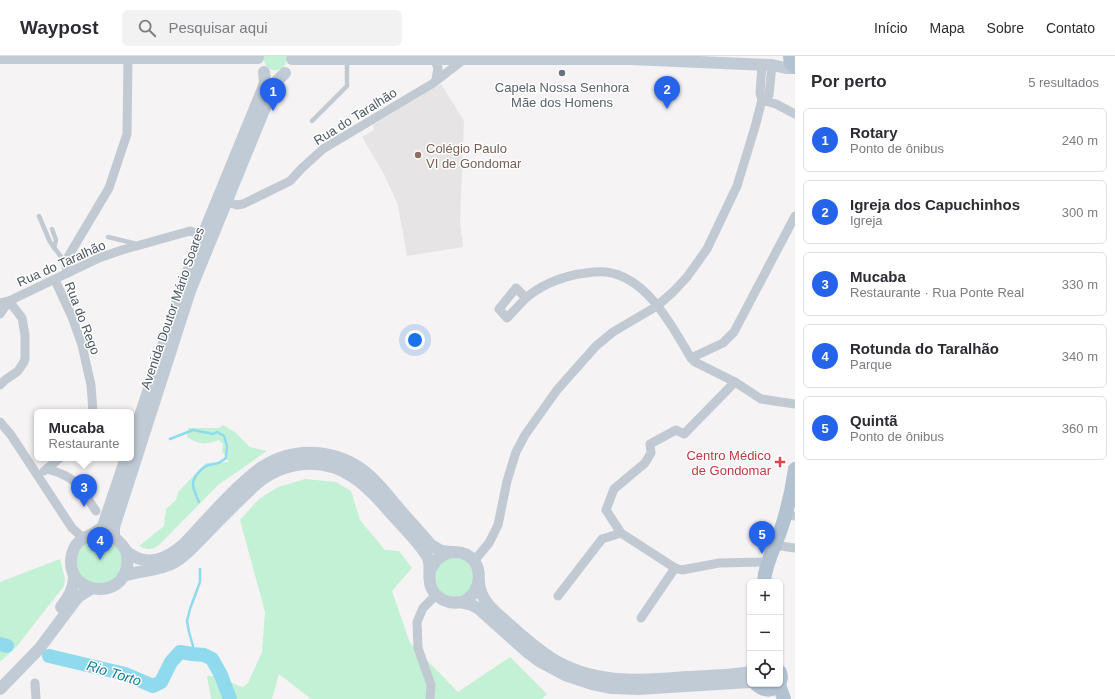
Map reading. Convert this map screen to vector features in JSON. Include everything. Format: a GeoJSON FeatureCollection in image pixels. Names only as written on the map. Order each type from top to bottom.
{"type":"FeatureCollection","features":[{"type":"Feature","properties":{"kind":"main road"},"geometry":{"type":"LineString","coordinates":[[0,58],[44,56],[128,58],[258,57],[261,68],[264,72],[274,76],[285,73]]}},
{"type":"Feature","properties":{"kind":"main road"},"geometry":{"type":"LineString","coordinates":[[291,57],[433,57],[463,60],[554,57],[767,65],[792,62]]}},
{"type":"Feature","properties":{"kind":"main road","name":"Avenida Doutor Mário Soares"},"geometry":{"type":"LineString","coordinates":[[114,537],[114,526],[190,291],[275,83],[289,69],[291,57]]}},
{"type":"Feature","properties":{"kind":"main road","name":"Avenida Doutor Mário Soares"},"geometry":{"type":"LineString","coordinates":[[134,434],[179,295],[202,235],[264,86],[264,72]]}},
{"type":"Feature","properties":{"kind":"main road"},"geometry":{"type":"LineString","coordinates":[[82,536],[105,533],[114,537],[121,543],[127,552],[138,559],[145,561],[158,559],[174,552],[184,544],[240,485],[261,468],[290,455],[314,452],[327,453],[340,457],[356,466],[377,483],[431,545],[441,551],[464,554],[474,561],[478,571],[480,593],[487,603],[528,641],[559,663],[575,670],[614,679],[639,680],[747,672]]}},
{"type":"Feature","properties":{"kind":"main road"},"geometry":{"type":"LineString","coordinates":[[0,677],[26,651],[68,597],[74,583],[74,576],[71,568],[71,556],[82,536],[100,530],[106,520],[125,461]]}},
{"type":"Feature","properties":{"kind":"main road"},"geometry":{"type":"LineString","coordinates":[[123,576],[139,571],[161,568],[176,562],[186,555],[252,488],[271,474],[293,465],[318,463],[333,466],[344,471],[368,488],[422,549],[430,562],[431,568]]}},
{"type":"Feature","properties":{"kind":"main road"},"geometry":{"type":"LineString","coordinates":[[764,579],[767,562],[780,532],[790,515],[795,476]]}},
{"type":"Feature","properties":{"kind":"main road"},"geometry":{"type":"LineString","coordinates":[[74,576],[82,584],[91,589],[100,590],[109,588],[119,582],[126,572],[128,561],[127,552]]}},
{"type":"Feature","properties":{"kind":"main road"},"geometry":{"type":"LineString","coordinates":[[452,552],[439,557],[431,568],[429,575],[430,583],[436,595],[447,602],[459,602],[472,605],[479,609],[527,652],[539,661],[566,675],[592,684],[612,688],[759,687],[771,690],[774,687]]}},
{"type":"Feature","properties":{"kind":"main road"},"geometry":{"type":"LineString","coordinates":[[459,602],[466,600],[472,595],[479,582]]}},
{"type":"Feature","properties":{"kind":"main road"},"geometry":{"type":"LineString","coordinates":[[0,689],[39,648],[78,597],[91,589]]}},
{"type":"Feature","properties":{"kind":"main road"},"geometry":{"type":"LineString","coordinates":[[781,687],[784,699]]}},
{"type":"Feature","properties":{"kind":"street"},"geometry":{"type":"LineString","coordinates":[[433,57],[438,68],[436,80]]}},
{"type":"Feature","properties":{"kind":"street"},"geometry":{"type":"LineString","coordinates":[[68,274],[65,262],[109,188],[127,134],[128,58]]}},
{"type":"Feature","properties":{"kind":"street","name":"Rua do Taralhão"},"geometry":{"type":"LineString","coordinates":[[226,202],[237,205],[243,204],[290,181],[323,149],[432,84],[463,60]]}},
{"type":"Feature","properties":{"kind":"street"},"geometry":{"type":"LineString","coordinates":[[474,561],[489,543],[494,533],[500,515],[511,465],[516,452],[525,435],[544,408],[576,367],[596,346],[613,332],[657,306],[687,277],[707,249],[737,186],[762,100],[760,93],[767,65]]}},
{"type":"Feature","properties":{"kind":"street"},"geometry":{"type":"LineString","coordinates":[[762,100],[776,104],[795,114]]}},
{"type":"Feature","properties":{"kind":"street"},"geometry":{"type":"LineString","coordinates":[[691,358],[723,342],[734,332],[795,217]]}},
{"type":"Feature","properties":{"kind":"street","name":"Rua do Taralhão"},"geometry":{"type":"LineString","coordinates":[[4,302],[68,274],[99,258],[190,231],[202,235]]}},
{"type":"Feature","properties":{"kind":"street"},"geometry":{"type":"LineString","coordinates":[[526,298],[536,289],[551,282],[571,276],[605,272],[624,277],[636,284],[657,306],[695,362],[735,382],[761,399],[795,404]]}},
{"type":"Feature","properties":{"kind":"street","name":"Rua do Rego"},"geometry":{"type":"LineString","coordinates":[[55,280],[72,317],[82,345],[91,385],[93,409]]}},
{"type":"Feature","properties":{"kind":"street"},"geometry":{"type":"LineString","coordinates":[[0,314],[4,302],[22,318],[25,335],[24,362],[18,371],[4,380],[0,385]]}},
{"type":"Feature","properties":{"kind":"street"},"geometry":{"type":"LineString","coordinates":[[735,382],[684,434],[676,430],[650,444],[651,453],[645,463],[614,489],[606,510],[621,534],[675,568],[682,570],[719,563],[767,562]]}},
{"type":"Feature","properties":{"kind":"street"},"geometry":{"type":"LineString","coordinates":[[0,422],[11,435],[82,536]]}},
{"type":"Feature","properties":{"kind":"street"},"geometry":{"type":"LineString","coordinates":[[38,475],[56,461]]}},
{"type":"Feature","properties":{"kind":"street"},"geometry":{"type":"LineString","coordinates":[[47,469],[64,474],[74,480],[84,492],[96,511]]}},
{"type":"Feature","properties":{"kind":"street"},"geometry":{"type":"LineString","coordinates":[[558,596],[602,539],[621,534]]}},
{"type":"Feature","properties":{"kind":"street"},"geometry":{"type":"LineString","coordinates":[[774,546],[795,548]]}},
{"type":"Feature","properties":{"kind":"street"},"geometry":{"type":"LineString","coordinates":[[641,618],[675,568]]}},
{"type":"Feature","properties":{"kind":"street"},"geometry":{"type":"LineString","coordinates":[[430,699],[431,685],[418,648],[417,622],[423,608],[436,595]]}},
{"type":"Feature","properties":{"kind":"street"},"geometry":{"type":"LineString","coordinates":[[35,683],[36,699]]}},
{"type":"Feature","properties":{"kind":"lane"},"geometry":{"type":"LineString","coordinates":[[312,121],[347,86],[347,57]]}},
{"type":"Feature","properties":{"kind":"lane"},"geometry":{"type":"LineString","coordinates":[[39,216],[50,242],[65,262]]}},
{"type":"Feature","properties":{"kind":"lane"},"geometry":{"type":"LineString","coordinates":[[52,229],[56,240],[54,248]]}},
{"type":"Feature","properties":{"kind":"lane"},"geometry":{"type":"LineString","coordinates":[[108,237],[141,245]]}},
{"type":"Feature","properties":{"kind":"shaded area","name":"Colégio Paulo VI de Gondomar"},"geometry":{"type":"Polygon","coordinates":[[[441,84],[464,121],[460,223],[463,247],[407,256],[398,205],[384,174],[362,137],[374,130],[373,125],[441,84]]]}},
{"type":"Feature","properties":{"kind":"green space"},"geometry":{"type":"Polygon","coordinates":[[[264,56],[286,56],[284,67],[275,70],[267,67],[264,62],[264,56]]]}},
{"type":"Feature","properties":{"kind":"green space"},"geometry":{"type":"Polygon","coordinates":[[[223,425],[236,433],[250,447],[267,451],[218,485],[161,543],[148,549],[139,546],[164,526],[166,509],[176,500],[178,492],[206,463],[229,462],[222,451],[223,444],[219,440],[210,443],[196,442],[187,437],[188,428],[219,428],[223,425]]]}},
{"type":"Feature","properties":{"kind":"green space"},"geometry":{"type":"Polygon","coordinates":[[[305,479],[336,482],[351,491],[360,520],[385,550],[399,551],[412,568],[392,591],[410,643],[458,692],[510,657],[547,694],[542,699],[311,699],[279,674],[272,699],[211,699],[207,676],[221,678],[243,687],[248,683],[262,652],[265,612],[240,520],[259,499],[278,487],[305,479]]]}},
{"type":"Feature","properties":{"kind":"green space"},"geometry":{"type":"Polygon","coordinates":[[[100,539],[113,543],[119,549],[123,562],[119,575],[113,581],[100,585],[87,581],[81,575],[77,562],[81,549],[87,543],[100,539]]]}},
{"type":"Feature","properties":{"kind":"green space"},"geometry":{"type":"Polygon","coordinates":[[[450,557],[458,557],[465,560],[471,566],[474,577],[471,588],[465,594],[458,597],[450,597],[443,594],[437,588],[434,581],[434,573],[437,566],[443,560],[450,557]]]}},
{"type":"Feature","properties":{"kind":"green space"},"geometry":{"type":"Polygon","coordinates":[[[60,559],[65,579],[64,586],[17,646],[0,662],[0,582],[60,559]]]}},
{"type":"Feature","properties":{"kind":"waterway"},"geometry":{"type":"LineString","coordinates":[[170,439],[193,430],[213,434],[217,432],[224,436],[227,446],[226,458],[204,468],[196,475],[193,481],[194,489],[199,502]]}},
{"type":"Feature","properties":{"kind":"waterway"},"geometry":{"type":"LineString","coordinates":[[192,654],[193,646],[187,621],[200,582],[200,569]]}},
{"type":"Feature","properties":{"kind":"waterway","name":"Rio Torto"},"geometry":{"type":"LineString","coordinates":[[0,644],[7,646]]}},
{"type":"Feature","properties":{"kind":"waterway","name":"Rio Torto"},"geometry":{"type":"LineString","coordinates":[[49,656],[125,674],[153,686],[161,682],[171,662],[180,652],[204,655],[212,659],[221,675],[230,699]]}},
{"type":"Feature","properties":{"kind":"place","name":"Capela Nossa Senhora Mãe dos Homens"},"geometry":{"type":"Point","coordinates":[562,73]}},
{"type":"Feature","properties":{"kind":"place","name":"Igreja dos Capuchinhos"},"geometry":{"type":"Point","coordinates":[667,109]}},
{"type":"Feature","properties":{"kind":"place","name":"Rotary"},"geometry":{"type":"Point","coordinates":[273,111]}},
{"type":"Feature","properties":{"kind":"place","name":"Colégio Paulo VI de Gondomar"},"geometry":{"type":"Point","coordinates":[418,155]}},
{"type":"Feature","properties":{"kind":"place","name":"Centro Médico de Gondomar"},"geometry":{"type":"Point","coordinates":[780,462]}},
{"type":"Feature","properties":{"kind":"place","name":"Mucaba"},"geometry":{"type":"Point","coordinates":[84,507]}},
{"type":"Feature","properties":{"kind":"place","name":"Quintã"},"geometry":{"type":"Point","coordinates":[762,554]}},
{"type":"Feature","properties":{"kind":"place","name":"Rotunda do Taralhão"},"geometry":{"type":"Point","coordinates":[100,560]}}]}
